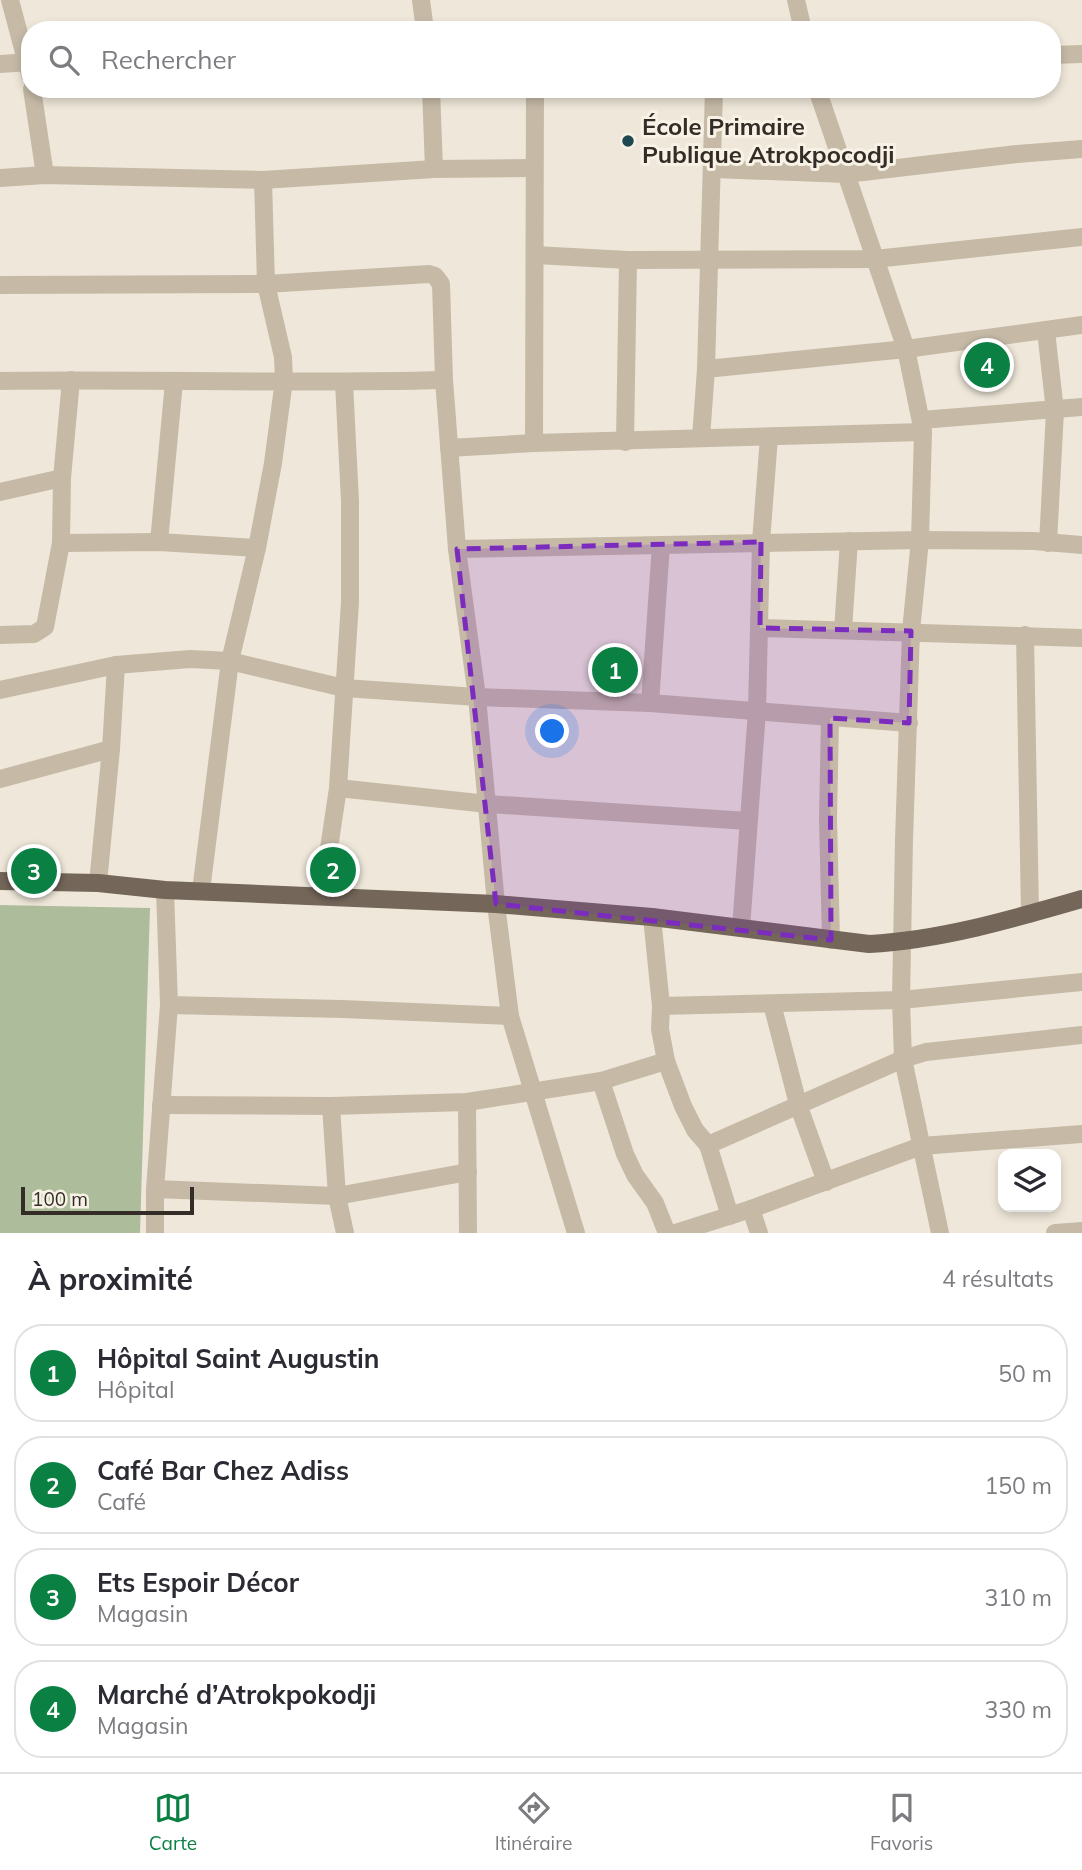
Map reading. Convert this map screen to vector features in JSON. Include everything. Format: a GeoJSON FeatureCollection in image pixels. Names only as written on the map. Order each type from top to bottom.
{"type":"FeatureCollection","features":[{"type":"Feature","properties":{"kind":"main road"},"geometry":{"type":"LineString","coordinates":[[0,881],[496,904],[652,917],[869,944],[903,942],[1030,914],[1082,899]]}},
{"type":"Feature","properties":{"kind":"street"},"geometry":{"type":"LineString","coordinates":[[10,0],[21,38]]}},
{"type":"Feature","properties":{"kind":"street"},"geometry":{"type":"LineString","coordinates":[[421,0],[424,21]]}},
{"type":"Feature","properties":{"kind":"street"},"geometry":{"type":"LineString","coordinates":[[796,0],[801,21]]}},
{"type":"Feature","properties":{"kind":"street"},"geometry":{"type":"LineString","coordinates":[[1061,55],[1082,54]]}},
{"type":"Feature","properties":{"kind":"street"},"geometry":{"type":"LineString","coordinates":[[0,64],[21,65]]}},
{"type":"Feature","properties":{"kind":"street"},"geometry":{"type":"LineString","coordinates":[[33,98],[44,175]]}},
{"type":"Feature","properties":{"kind":"street"},"geometry":{"type":"LineString","coordinates":[[431,98],[434,169]]}},
{"type":"Feature","properties":{"kind":"street"},"geometry":{"type":"LineString","coordinates":[[534,443],[535,98]]}},
{"type":"Feature","properties":{"kind":"street"},"geometry":{"type":"LineString","coordinates":[[701,438],[706,369],[707,258],[713,169],[714,98]]}},
{"type":"Feature","properties":{"kind":"street"},"geometry":{"type":"LineString","coordinates":[[820,98],[906,349],[922,426],[920,540],[911,631],[901,1000],[903,1059],[940,1233]]}},
{"type":"Feature","properties":{"kind":"street"},"geometry":{"type":"LineString","coordinates":[[713,169],[846,174],[1082,149]]}},
{"type":"Feature","properties":{"kind":"street"},"geometry":{"type":"LineString","coordinates":[[0,178],[44,175],[263,180],[434,169],[534,168]]}},
{"type":"Feature","properties":{"kind":"street"},"geometry":{"type":"LineString","coordinates":[[201,891],[230,661],[257,548],[273,463],[284,380],[283,357],[266,284],[263,180]]}},
{"type":"Feature","properties":{"kind":"street"},"geometry":{"type":"LineString","coordinates":[[535,255],[628,260],[874,259],[1082,237]]}},
{"type":"Feature","properties":{"kind":"street"},"geometry":{"type":"LineString","coordinates":[[625,442],[628,260]]}},
{"type":"Feature","properties":{"kind":"street"},"geometry":{"type":"LineString","coordinates":[[0,285],[266,284],[429,274],[435,276],[441,284],[444,380],[457,549],[477,696],[496,904],[510,1016],[576,1233]]}},
{"type":"Feature","properties":{"kind":"street"},"geometry":{"type":"LineString","coordinates":[[706,369],[906,349],[1082,325]]}},
{"type":"Feature","properties":{"kind":"street"},"geometry":{"type":"LineString","coordinates":[[1046,331],[1055,411],[1048,543]]}},
{"type":"Feature","properties":{"kind":"street"},"geometry":{"type":"LineString","coordinates":[[0,635],[34,634],[45,626],[61,543],[62,478],[71,380]]}},
{"type":"Feature","properties":{"kind":"street"},"geometry":{"type":"LineString","coordinates":[[0,381],[284,380],[344,383],[444,380]]}},
{"type":"Feature","properties":{"kind":"street"},"geometry":{"type":"LineString","coordinates":[[159,542],[174,382]]}},
{"type":"Feature","properties":{"kind":"street"},"geometry":{"type":"LineString","coordinates":[[322,895],[338,788],[349,602],[350,501],[344,383]]}},
{"type":"Feature","properties":{"kind":"street"},"geometry":{"type":"LineString","coordinates":[[449,448],[769,437],[922,426],[1082,407]]}},
{"type":"Feature","properties":{"kind":"street"},"geometry":{"type":"LineString","coordinates":[[741,928],[757,711],[761,542],[769,437]]}},
{"type":"Feature","properties":{"kind":"street"},"geometry":{"type":"LineString","coordinates":[[0,492],[62,478]]}},
{"type":"Feature","properties":{"kind":"street"},"geometry":{"type":"LineString","coordinates":[[457,549],[920,540],[1082,545]]}},
{"type":"Feature","properties":{"kind":"street"},"geometry":{"type":"LineString","coordinates":[[843,630],[849,541]]}},
{"type":"Feature","properties":{"kind":"street"},"geometry":{"type":"LineString","coordinates":[[61,543],[159,542],[257,548]]}},
{"type":"Feature","properties":{"kind":"street"},"geometry":{"type":"LineString","coordinates":[[650,703],[661,545]]}},
{"type":"Feature","properties":{"kind":"street"},"geometry":{"type":"LineString","coordinates":[[760,628],[1082,638]]}},
{"type":"Feature","properties":{"kind":"street"},"geometry":{"type":"LineString","coordinates":[[1025,635],[1030,914]]}},
{"type":"Feature","properties":{"kind":"street"},"geometry":{"type":"LineString","coordinates":[[0,690],[116,665],[175,659],[230,661],[344,688],[650,703],[909,723]]}},
{"type":"Feature","properties":{"kind":"street"},"geometry":{"type":"LineString","coordinates":[[98,884],[116,665]]}},
{"type":"Feature","properties":{"kind":"street"},"geometry":{"type":"LineString","coordinates":[[830,718],[828,819],[831,940]]}},
{"type":"Feature","properties":{"kind":"street"},"geometry":{"type":"LineString","coordinates":[[0,779],[111,749]]}},
{"type":"Feature","properties":{"kind":"street"},"geometry":{"type":"LineString","coordinates":[[338,788],[488,804],[748,821]]}},
{"type":"Feature","properties":{"kind":"street"},"geometry":{"type":"LineString","coordinates":[[155,1233],[155,1189],[169,1005],[165,890]]}},
{"type":"Feature","properties":{"kind":"street"},"geometry":{"type":"LineString","coordinates":[[652,917],[661,1006],[660,1029],[666,1061],[682,1106],[695,1130],[708,1145],[730,1216]]}},
{"type":"Feature","properties":{"kind":"street"},"geometry":{"type":"LineString","coordinates":[[661,1006],[901,1000],[1082,982]]}},
{"type":"Feature","properties":{"kind":"street"},"geometry":{"type":"LineString","coordinates":[[772,1004],[798,1104],[827,1182]]}},
{"type":"Feature","properties":{"kind":"street"},"geometry":{"type":"LineString","coordinates":[[169,1005],[510,1016]]}},
{"type":"Feature","properties":{"kind":"street"},"geometry":{"type":"LineString","coordinates":[[708,1145],[903,1059],[952,1048],[1082,1035]]}},
{"type":"Feature","properties":{"kind":"street"},"geometry":{"type":"LineString","coordinates":[[161,1105],[331,1106],[467,1102],[601,1081],[666,1061]]}},
{"type":"Feature","properties":{"kind":"street"},"geometry":{"type":"LineString","coordinates":[[601,1081],[625,1154],[635,1175],[655,1203],[667,1233]]}},
{"type":"Feature","properties":{"kind":"street"},"geometry":{"type":"LineString","coordinates":[[467,1102],[468,1233]]}},
{"type":"Feature","properties":{"kind":"street"},"geometry":{"type":"LineString","coordinates":[[331,1106],[337,1196],[345,1233]]}},
{"type":"Feature","properties":{"kind":"street"},"geometry":{"type":"LineString","coordinates":[[675,1233],[751,1209],[921,1146],[1082,1134]]}},
{"type":"Feature","properties":{"kind":"street"},"geometry":{"type":"LineString","coordinates":[[155,1189],[337,1196],[468,1172]]}},
{"type":"Feature","properties":{"kind":"street"},"geometry":{"type":"LineString","coordinates":[[751,1209],[760,1233]]}},
{"type":"Feature","properties":{"kind":"street"},"geometry":{"type":"LineString","coordinates":[[1055,1233],[1082,1231]]}},
{"type":"Feature","properties":{"kind":"highlighted area"},"geometry":{"type":"Polygon","coordinates":[[[761,542],[760,628],[911,631],[909,723],[830,718],[831,940],[496,904],[457,549],[761,542]]]}},
{"type":"Feature","properties":{"kind":"green space"},"geometry":{"type":"Polygon","coordinates":[[[0,905],[150,908],[140,1233],[0,1233],[0,905]]]}},
{"type":"Feature","properties":{"kind":"place","name":"École Primaire Publique Atrokpocodji"},"geometry":{"type":"Point","coordinates":[628,141]}},
{"type":"Feature","properties":{"kind":"place","name":"Marché d’Atrokpokodji"},"geometry":{"type":"Point","coordinates":[987,365]}},
{"type":"Feature","properties":{"kind":"place","name":"Hôpital Saint Augustin"},"geometry":{"type":"Point","coordinates":[615,670]}},
{"type":"Feature","properties":{"kind":"place","name":"Café Bar Chez Adiss"},"geometry":{"type":"Point","coordinates":[333,870]}},
{"type":"Feature","properties":{"kind":"place","name":"Ets Espoir Décor"},"geometry":{"type":"Point","coordinates":[34,871]}}]}
